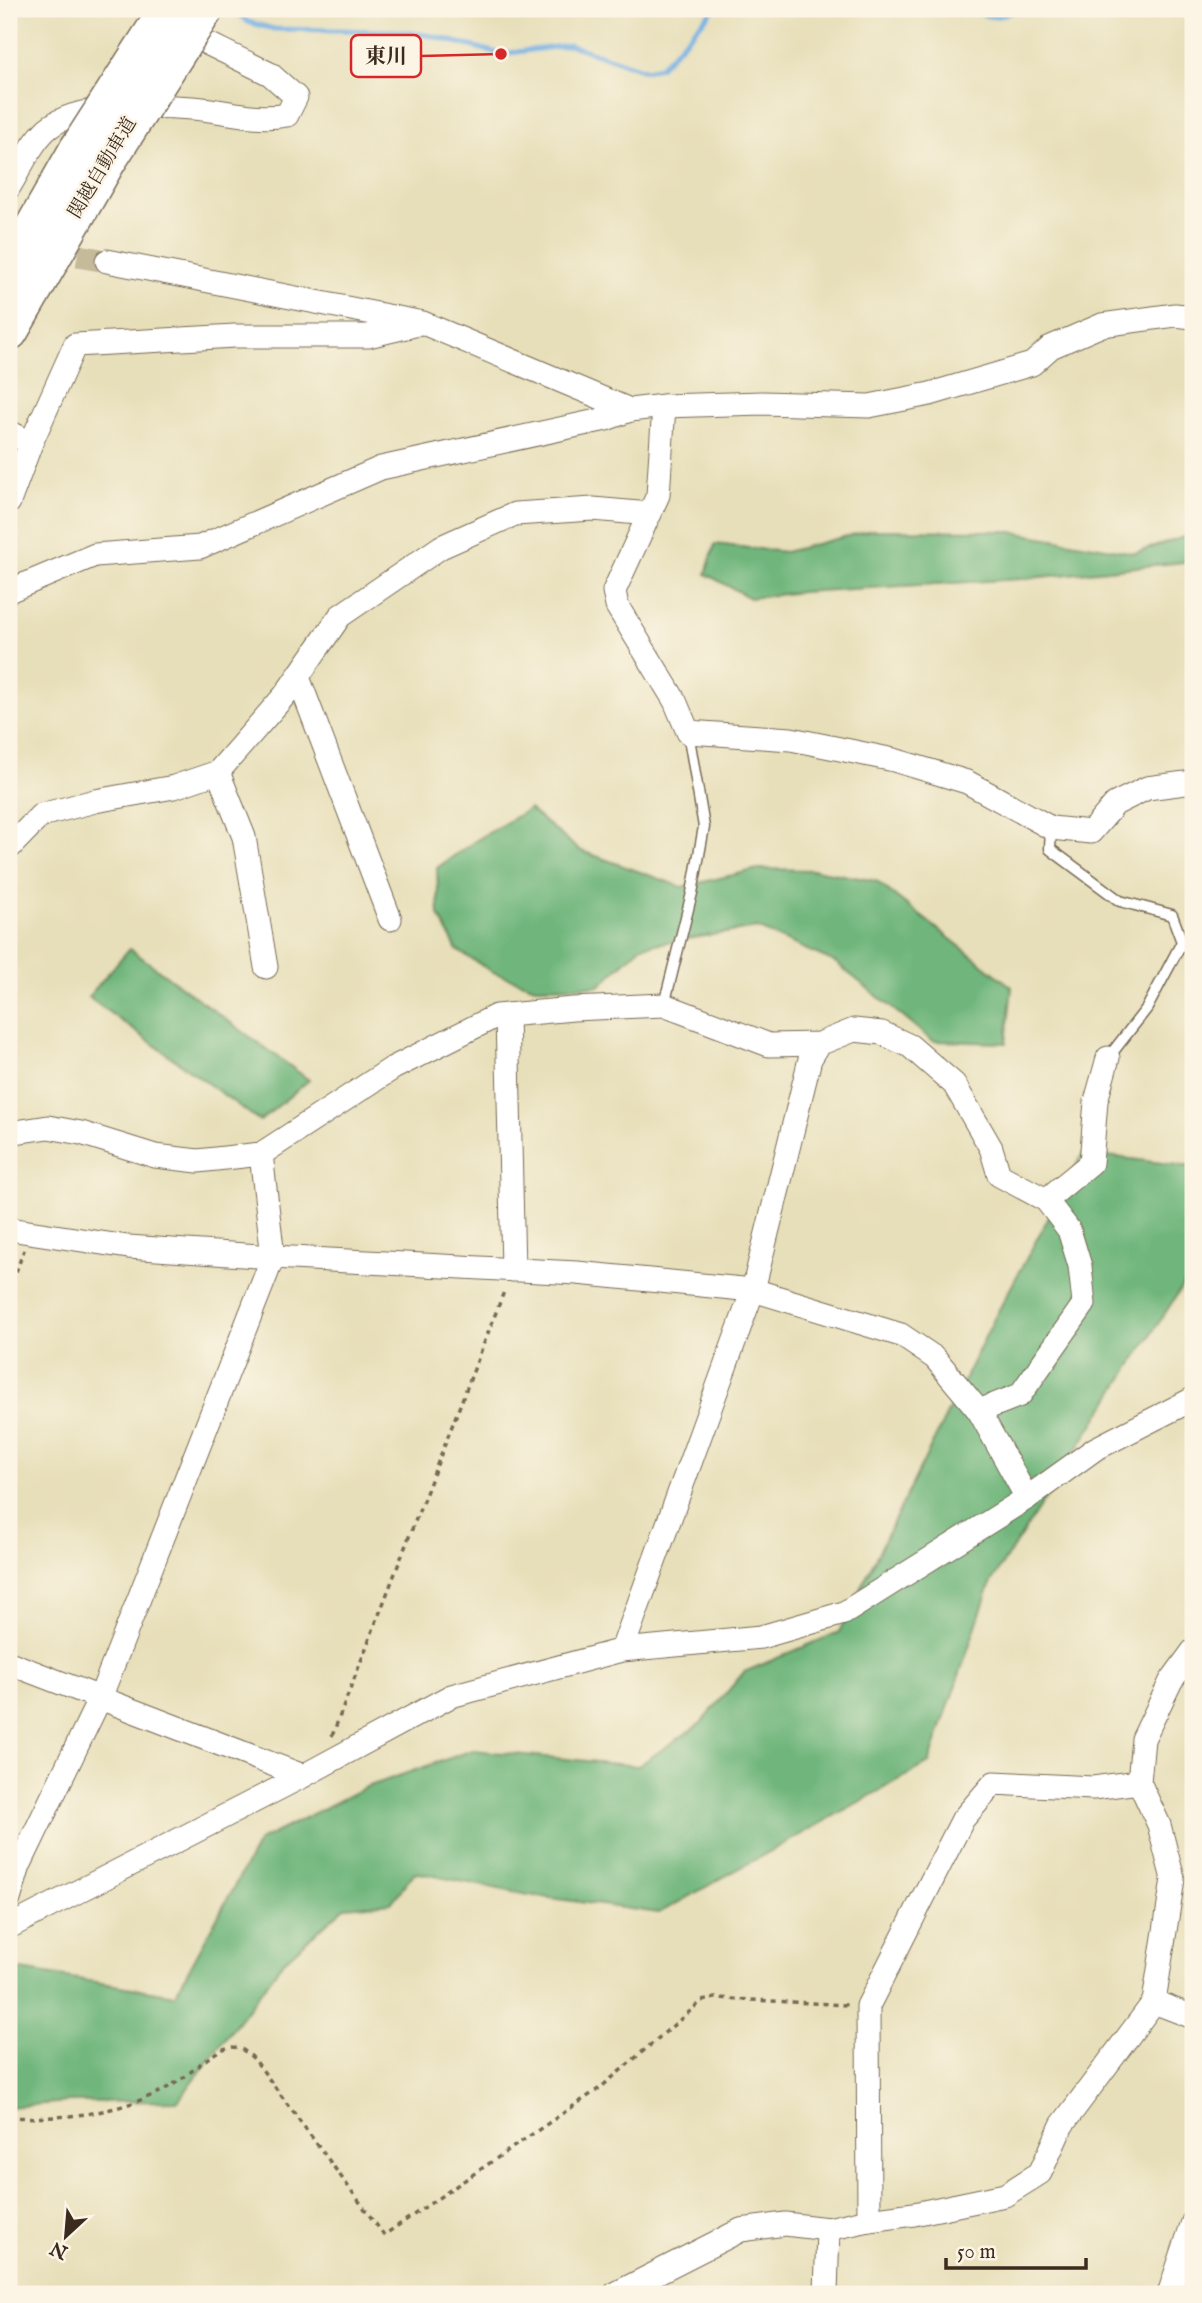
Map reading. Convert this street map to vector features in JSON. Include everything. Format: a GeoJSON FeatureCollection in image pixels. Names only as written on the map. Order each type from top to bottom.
{"type":"FeatureCollection","features":[{"type":"Feature","properties":{"kind":"highway","name":"関越自動車道"},"geometry":{"type":"LineString","coordinates":[[9,331],[93,156],[169,9]]}},
{"type":"Feature","properties":{"kind":"highway","name":"関越自動車道"},"geometry":{"type":"LineString","coordinates":[[9,272],[204,9]]}},
{"type":"Feature","properties":{"kind":"street"},"geometry":{"type":"LineString","coordinates":[[9,187],[33,144],[44,132],[58,122],[97,110],[116,107],[192,108],[254,118],[287,115],[296,97],[292,91],[270,74],[183,32],[163,9]]}},
{"type":"Feature","properties":{"kind":"street"},"geometry":{"type":"LineString","coordinates":[[107,261],[423,323],[630,410]]}},
{"type":"Feature","properties":{"kind":"street"},"geometry":{"type":"LineString","coordinates":[[9,591],[95,555],[200,547],[381,468],[606,419],[630,410],[664,405],[762,403],[869,406],[930,394],[1032,363],[1051,346],[1102,325],[1175,315],[1193,317]]}},
{"type":"Feature","properties":{"kind":"street"},"geometry":{"type":"LineString","coordinates":[[9,502],[31,443],[75,345],[235,336],[368,336],[423,323]]}},
{"type":"Feature","properties":{"kind":"street"},"geometry":{"type":"LineString","coordinates":[[664,405],[658,495],[614,591],[617,606],[675,701],[688,732],[791,739],[894,760],[967,782],[1051,828],[1091,832],[1115,804],[1147,788],[1193,782]]}},
{"type":"Feature","properties":{"kind":"street"},"geometry":{"type":"LineString","coordinates":[[9,432],[31,443]]}},
{"type":"Feature","properties":{"kind":"street"},"geometry":{"type":"LineString","coordinates":[[9,848],[41,815],[95,801],[174,787],[218,772],[285,695],[340,616],[441,547],[515,514],[593,509],[650,514]]}},
{"type":"Feature","properties":{"kind":"street"},"geometry":{"type":"LineString","coordinates":[[298,677],[390,919]]}},
{"type":"Feature","properties":{"kind":"street"},"geometry":{"type":"LineString","coordinates":[[218,772],[244,837],[266,967]]}},
{"type":"Feature","properties":{"kind":"street"},"geometry":{"type":"LineString","coordinates":[[9,1133],[48,1127],[81,1133],[155,1156],[198,1161],[261,1154],[393,1068],[496,1016],[664,1005],[769,1045],[819,1044],[855,1030],[882,1033],[910,1046],[954,1084],[991,1148],[999,1175],[1045,1200],[1069,1230],[1080,1266],[1084,1304],[1020,1395],[979,1410]]}},
{"type":"Feature","properties":{"kind":"street"},"geometry":{"type":"LineString","coordinates":[[507,1015],[513,1270]]}},
{"type":"Feature","properties":{"kind":"street"},"geometry":{"type":"LineString","coordinates":[[622,1650],[753,1290],[810,1059],[819,1044]]}},
{"type":"Feature","properties":{"kind":"street"},"geometry":{"type":"LineString","coordinates":[[1045,1200],[1091,1163],[1097,1101],[1108,1058]]}},
{"type":"Feature","properties":{"kind":"street"},"geometry":{"type":"LineString","coordinates":[[9,1899],[19,1866],[100,1698],[273,1257],[261,1154]]}},
{"type":"Feature","properties":{"kind":"street"},"geometry":{"type":"LineString","coordinates":[[20,1231],[128,1247],[577,1273],[753,1290],[901,1335],[935,1358],[979,1410],[1027,1499]]}},
{"type":"Feature","properties":{"kind":"street"},"geometry":{"type":"LineString","coordinates":[[9,1927],[312,1772],[452,1696],[622,1650],[761,1637],[844,1613],[1027,1499],[1095,1448],[1193,1398]]}},
{"type":"Feature","properties":{"kind":"street"},"geometry":{"type":"LineString","coordinates":[[615,2294],[741,2230],[785,2224],[828,2229],[914,2214],[1004,2194],[1040,2173],[1062,2125],[1154,2002],[1172,1879],[1158,1825],[1139,1782],[1143,1739],[1171,1681],[1193,1651]]}},
{"type":"Feature","properties":{"kind":"street"},"geometry":{"type":"LineString","coordinates":[[9,1662],[100,1698],[312,1772]]}},
{"type":"Feature","properties":{"kind":"street"},"geometry":{"type":"LineString","coordinates":[[869,2220],[867,2006],[963,1819],[995,1783],[1093,1788],[1139,1782]]}},
{"type":"Feature","properties":{"kind":"street"},"geometry":{"type":"LineString","coordinates":[[1154,2002],[1193,2017]]}},
{"type":"Feature","properties":{"kind":"street"},"geometry":{"type":"LineString","coordinates":[[1169,2294],[1193,2222]]}},
{"type":"Feature","properties":{"kind":"street"},"geometry":{"type":"LineString","coordinates":[[825,2294],[828,2229]]}},
{"type":"Feature","properties":{"kind":"lane"},"geometry":{"type":"LineString","coordinates":[[664,1005],[692,893],[704,827],[688,732]]}},
{"type":"Feature","properties":{"kind":"lane"},"geometry":{"type":"LineString","coordinates":[[1051,828],[1050,849],[1119,901],[1172,915],[1182,942],[1147,1008],[1108,1058]]}},
{"type":"Feature","properties":{"kind":"path"},"geometry":{"type":"LineString","coordinates":[[9,1291],[20,1231]]}},
{"type":"Feature","properties":{"kind":"path"},"geometry":{"type":"LineString","coordinates":[[312,1772],[513,1270]]}},
{"type":"Feature","properties":{"kind":"path"},"geometry":{"type":"LineString","coordinates":[[9,2117],[54,2118],[97,2112],[136,2102],[177,2082],[222,2050],[233,2047],[243,2050],[256,2060],[384,2235],[600,2088],[702,2001],[715,1998],[867,2006]]}},
{"type":"Feature","properties":{"kind":"green space"},"geometry":{"type":"Polygon","coordinates":[[[871,530],[1006,531],[1135,553],[1193,534],[1193,561],[1021,579],[801,592],[750,598],[706,574],[715,544],[785,552],[871,530]]]}},
{"type":"Feature","properties":{"kind":"green space"},"geometry":{"type":"Polygon","coordinates":[[[529,809],[579,850],[682,887],[758,869],[815,870],[876,881],[1012,987],[1006,1043],[933,1041],[835,962],[757,928],[642,946],[599,986],[535,987],[493,972],[457,950],[439,915],[437,868],[475,841],[529,809]]]}},
{"type":"Feature","properties":{"kind":"green space"},"geometry":{"type":"Polygon","coordinates":[[[129,949],[309,1080],[260,1121],[88,997],[129,949]]]}},
{"type":"Feature","properties":{"kind":"green space"},"geometry":{"type":"Polygon","coordinates":[[[1083,1153],[1193,1167],[1193,1270],[991,1582],[929,1763],[659,1913],[529,1895],[415,1872],[391,1903],[345,1907],[283,1962],[178,2101],[67,2102],[9,2107],[9,1968],[175,1995],[259,1841],[364,1788],[473,1750],[638,1766],[701,1723],[744,1672],[839,1632],[995,1317],[1083,1153]]]}},
{"type":"Feature","properties":{"kind":"waterway"},"geometry":{"type":"LineString","coordinates":[[233,9],[248,22],[274,29],[397,31],[433,36],[501,54],[570,45],[645,70],[660,67],[714,9]]}},
{"type":"Feature","properties":{"kind":"waterway"},"geometry":{"type":"LineString","coordinates":[[970,9],[995,16],[1020,9]]}},
{"type":"Feature","properties":{"kind":"tunnel"},"geometry":{"type":"LineString","coordinates":[[44,250],[107,261]]}},
{"type":"Feature","properties":{"kind":"place","name":"東川"},"geometry":{"type":"Point","coordinates":[501,54]}}]}
